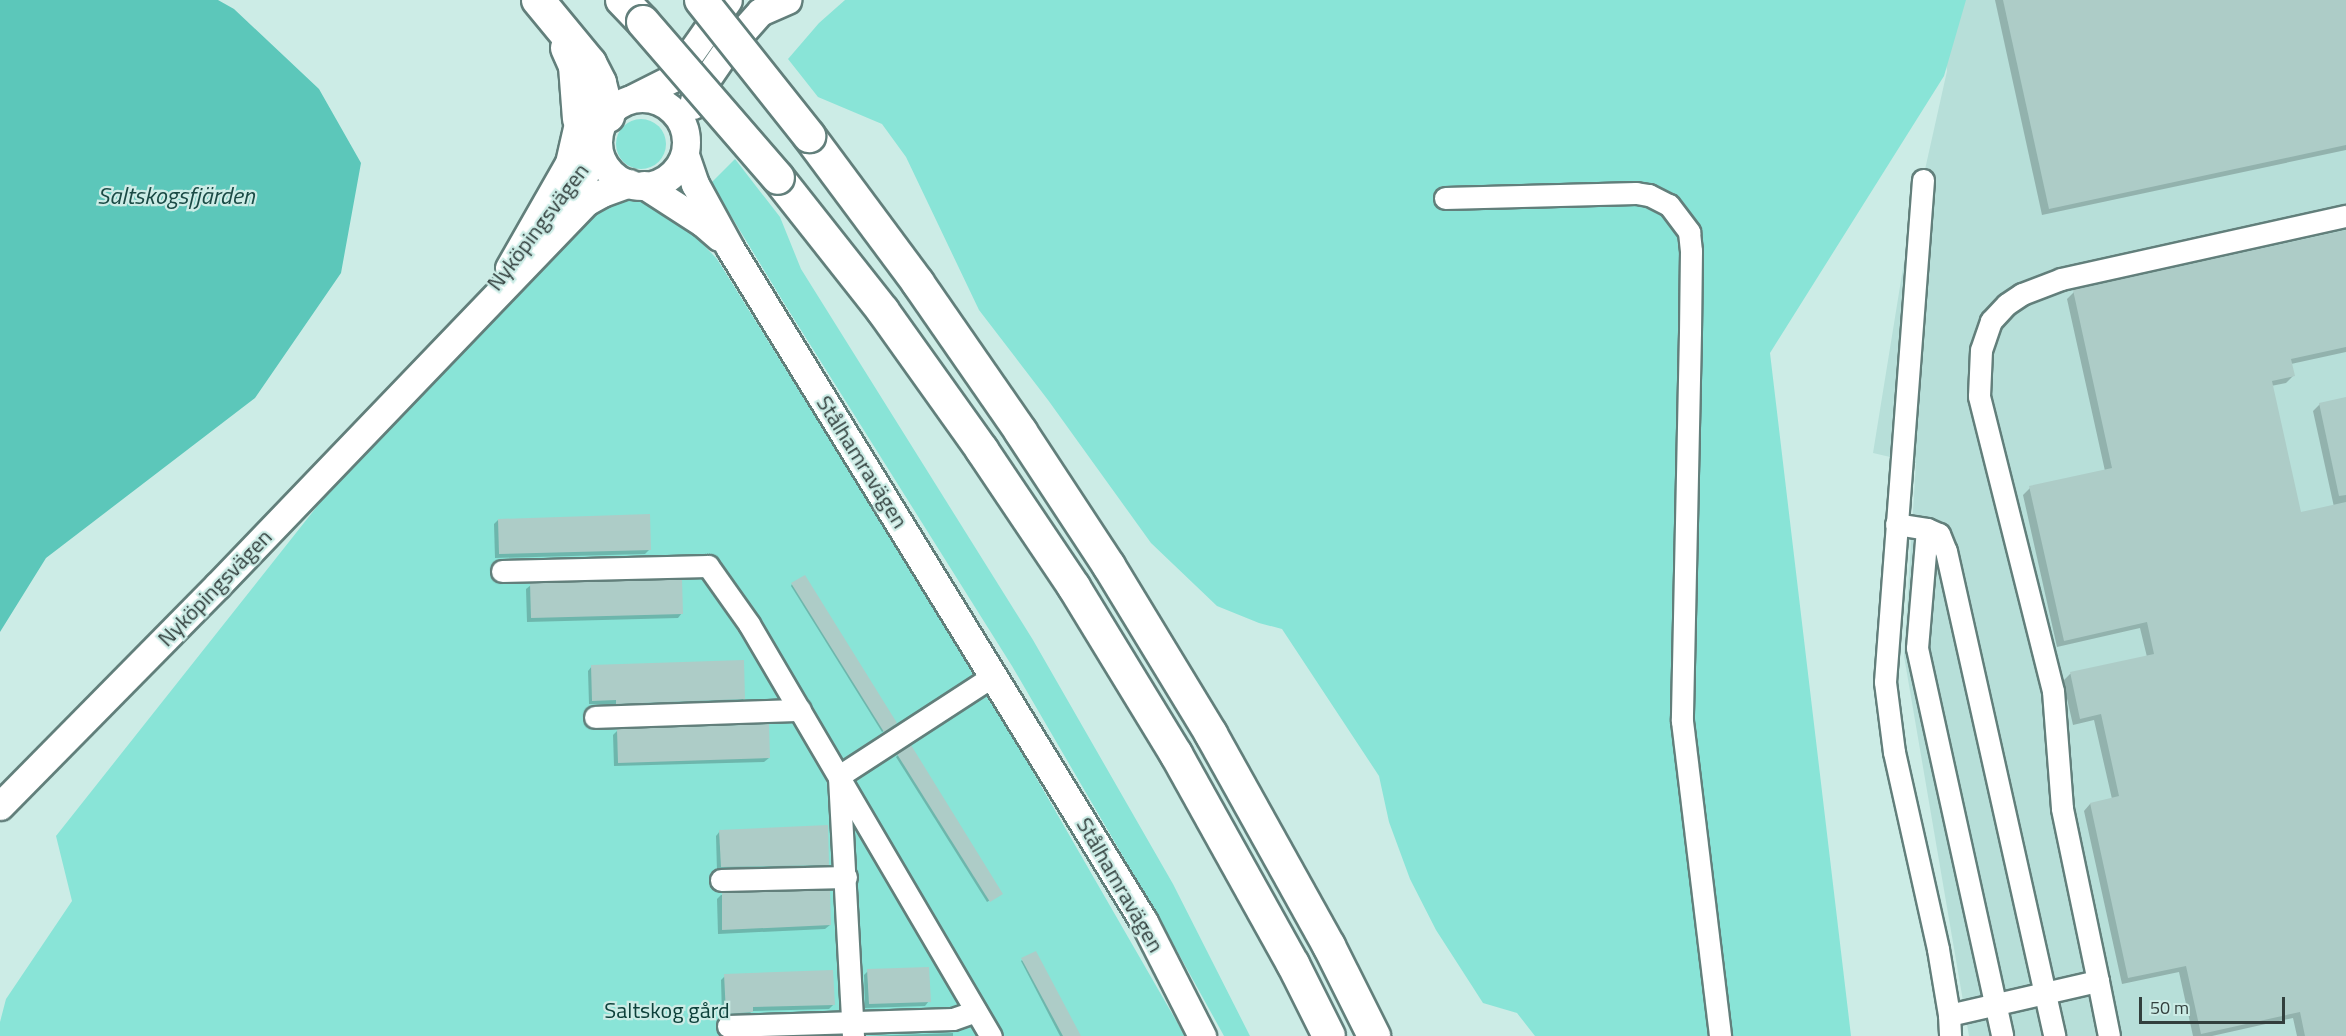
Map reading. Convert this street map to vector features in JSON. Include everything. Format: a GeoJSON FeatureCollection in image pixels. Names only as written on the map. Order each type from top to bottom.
{"type":"FeatureCollection","features":[{"type":"Feature","properties":{"kind":"highway"},"geometry":{"type":"LineString","coordinates":[[622,0],[778,178],[883,311],[982,450],[1074,587],[1176,754],[1293,964],[1329,1036]]}},
{"type":"Feature","properties":{"kind":"highway"},"geometry":{"type":"LineString","coordinates":[[702,0],[809,136],[924,292],[1021,432],[1109,566],[1211,734],[1329,946],[1374,1036]]}},
{"type":"Feature","properties":{"kind":"highway"},"geometry":{"type":"LineString","coordinates":[[538,1],[590,63],[600,82],[604,119]]}},
{"type":"Feature","properties":{"kind":"main road"},"geometry":{"type":"LineString","coordinates":[[604,119],[673,78],[728,0]]}},
{"type":"Feature","properties":{"kind":"main road"},"geometry":{"type":"LineString","coordinates":[[604,119],[600,153],[607,168],[616,177],[636,184],[663,181],[673,173],[686,149],[695,96],[728,48],[760,12],[787,0]]}},
{"type":"Feature","properties":{"kind":"main road"},"geometry":{"type":"LineString","coordinates":[[604,119],[650,98],[671,108],[684,129],[686,149]]}},
{"type":"Feature","properties":{"kind":"main road","name":"Nyköpingsvägen"},"geometry":{"type":"LineString","coordinates":[[428,368],[509,268],[569,163],[604,119]]}},
{"type":"Feature","properties":{"kind":"main road","name":"Stålhamravägen"},"geometry":{"type":"LineString","coordinates":[[686,149],[695,184],[730,248],[1144,922],[1202,1036]]}},
{"type":"Feature","properties":{"kind":"main road","name":"Nyköpingsvägen"},"geometry":{"type":"LineString","coordinates":[[0,806],[428,368],[585,202],[602,193],[636,184]]}},
{"type":"Feature","properties":{"kind":"main road","name":"Stålhamravägen"},"geometry":{"type":"LineString","coordinates":[[636,184],[703,223],[730,248]]}},
{"type":"Feature","properties":{"kind":"street"},"geometry":{"type":"LineString","coordinates":[[1923,180],[1885,682],[1887,714],[1938,949],[1949,1026],[1995,1005],[2098,981]]}},
{"type":"Feature","properties":{"kind":"street"},"geometry":{"type":"LineString","coordinates":[[1445,198],[1636,193],[1649,195],[1669,205],[1689,232],[1691,274],[1682,721],[1720,1036]]}},
{"type":"Feature","properties":{"kind":"street"},"geometry":{"type":"LineString","coordinates":[[2109,1036],[2062,808],[2053,691],[1979,396],[1979,365],[1986,333],[2007,303],[2022,294],[2061,279],[2346,216]]}},
{"type":"Feature","properties":{"kind":"street"},"geometry":{"type":"LineString","coordinates":[[1896,524],[1939,534],[1946,551],[2054,1036]]}},
{"type":"Feature","properties":{"kind":"street"},"geometry":{"type":"LineString","coordinates":[[1927,530],[1917,648],[2002,1036]]}},
{"type":"Feature","properties":{"kind":"street"},"geometry":{"type":"LineString","coordinates":[[502,571],[708,566],[749,624],[991,1036]]}},
{"type":"Feature","properties":{"kind":"street"},"geometry":{"type":"LineString","coordinates":[[839,776],[993,676]]}},
{"type":"Feature","properties":{"kind":"street"},"geometry":{"type":"LineString","coordinates":[[595,717],[800,710]]}},
{"type":"Feature","properties":{"kind":"street"},"geometry":{"type":"LineString","coordinates":[[839,776],[853,1029]]}},
{"type":"Feature","properties":{"kind":"street"},"geometry":{"type":"LineString","coordinates":[[721,880],[846,877]]}},
{"type":"Feature","properties":{"kind":"street"},"geometry":{"type":"LineString","coordinates":[[728,1026],[853,1029],[954,1019],[976,1011]]}},
{"type":"Feature","properties":{"kind":"shaded area"},"geometry":{"type":"Polygon","coordinates":[[[1938,0],[2346,0],[2346,1036],[1969,1036],[1904,656],[1916,463],[1873,453],[1903,268],[1947,71],[1938,0]]]}},
{"type":"Feature","properties":{"kind":"green space"},"geometry":{"type":"Polygon","coordinates":[[[845,0],[1966,0],[1944,76],[1770,353],[1851,1036],[1535,1036],[1517,1013],[1483,1003],[1436,930],[1410,879],[1389,822],[1379,776],[1282,629],[1259,623],[1217,606],[1151,543],[1048,400],[979,310],[906,157],[882,124],[818,97],[788,59],[819,23],[845,0]]]}},
{"type":"Feature","properties":{"kind":"green space"},"geometry":{"type":"Polygon","coordinates":[[[646,119],[659,126],[665,134],[665,154],[659,162],[651,168],[636,169],[623,162],[617,154],[616,139],[623,126],[631,120],[646,119]]]}},
{"type":"Feature","properties":{"kind":"green space"},"geometry":{"type":"Polygon","coordinates":[[[735,159],[780,217],[801,269],[1033,640],[1173,884],[1250,1036],[1224,1036],[1155,911],[1012,666],[711,183],[735,159]]]}},
{"type":"Feature","properties":{"kind":"green space","name":"Saltskog gård"},"geometry":{"type":"Polygon","coordinates":[[[622,197],[646,202],[675,215],[717,259],[992,701],[1185,1036],[0,1036],[0,1022],[6,999],[72,901],[56,836],[368,442],[522,290],[591,208],[622,197]]]}},
{"type":"Feature","properties":{"kind":"water","name":"Saltskogsfjärden"},"geometry":{"type":"Polygon","coordinates":[[[0,0],[218,0],[234,9],[319,89],[361,163],[341,273],[255,398],[46,558],[0,632],[0,0]]]}},
{"type":"Feature","properties":{"kind":"building"},"geometry":{"type":"Polygon","coordinates":[[[2003,0],[2346,0],[2346,145],[2049,209],[2003,0]]]}},
{"type":"Feature","properties":{"kind":"building"},"geometry":{"type":"Polygon","coordinates":[[[2346,230],[2346,347],[2291,359],[2295,376],[2272,381],[2301,512],[2346,502],[2346,1036],[2305,1036],[2300,1012],[2201,1034],[2186,966],[2128,978],[2090,803],[2119,796],[2101,714],[2080,719],[2070,672],[2154,654],[2147,622],[2064,641],[2029,486],[2112,468],[2073,290],[2346,230]]]}},
{"type":"Feature","properties":{"kind":"building"},"geometry":{"type":"Polygon","coordinates":[[[2346,397],[2346,495],[2339,496],[2319,403],[2346,397]]]}},
{"type":"Feature","properties":{"kind":"building"},"geometry":{"type":"Polygon","coordinates":[[[650,514],[651,550],[499,554],[498,519],[650,514]]]}},
{"type":"Feature","properties":{"kind":"building"},"geometry":{"type":"Polygon","coordinates":[[[805,575],[897,723],[884,732],[791,583],[805,575]]]}},
{"type":"Feature","properties":{"kind":"building"},"geometry":{"type":"Polygon","coordinates":[[[682,579],[683,614],[531,618],[530,583],[682,579]]]}},
{"type":"Feature","properties":{"kind":"building"},"geometry":{"type":"Polygon","coordinates":[[[744,660],[745,699],[616,704],[616,700],[592,701],[591,665],[744,660]]]}},
{"type":"Feature","properties":{"kind":"building"},"geometry":{"type":"Polygon","coordinates":[[[769,724],[770,758],[618,763],[617,729],[769,724]]]}},
{"type":"Feature","properties":{"kind":"building"},"geometry":{"type":"Polygon","coordinates":[[[911,745],[1003,894],[990,902],[897,754],[911,745]]]}},
{"type":"Feature","properties":{"kind":"building"},"geometry":{"type":"Polygon","coordinates":[[[828,825],[829,865],[721,867],[719,830],[828,825]]]}},
{"type":"Feature","properties":{"kind":"building"},"geometry":{"type":"Polygon","coordinates":[[[830,890],[831,925],[722,930],[722,893],[830,890]]]}},
{"type":"Feature","properties":{"kind":"building"},"geometry":{"type":"Polygon","coordinates":[[[1036,951],[1081,1036],[1063,1036],[1021,958],[1036,951]]]}},
{"type":"Feature","properties":{"kind":"building"},"geometry":{"type":"Polygon","coordinates":[[[929,967],[931,1002],[869,1004],[867,969],[929,967]]]}},
{"type":"Feature","properties":{"kind":"building"},"geometry":{"type":"Polygon","coordinates":[[[833,970],[835,1005],[753,1007],[753,1012],[726,1014],[724,974],[833,970]]]}}]}
